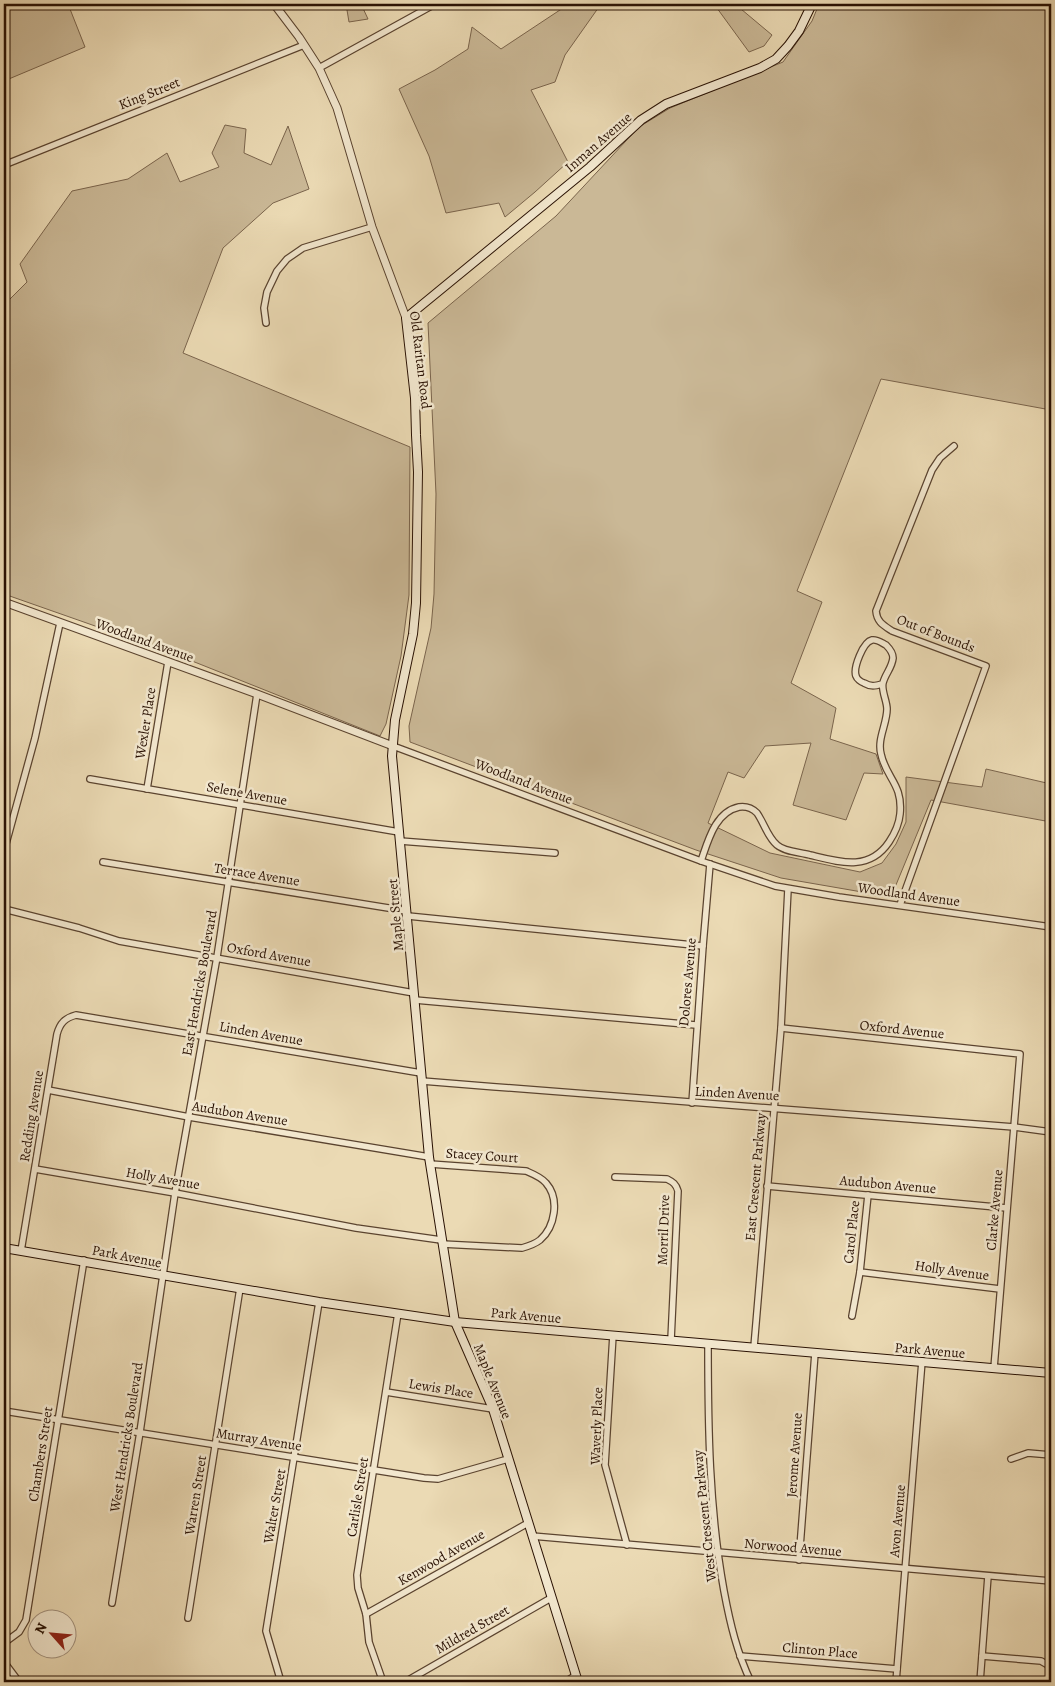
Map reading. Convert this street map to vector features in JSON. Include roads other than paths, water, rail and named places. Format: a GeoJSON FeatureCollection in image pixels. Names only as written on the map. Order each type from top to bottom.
{"type":"FeatureCollection","features":[{"type":"Feature","properties":{"kind":"main road","name":"Inman Avenue"},"geometry":{"type":"LineString","coordinates":[[406,318],[590,167],[641,120],[666,104],[760,68],[776,59],[799,31],[812,4]]}},
{"type":"Feature","properties":{"kind":"main road","name":"Old Raritan Road"},"geometry":{"type":"LineString","coordinates":[[393,746],[395,720],[413,634],[416,603],[418,472],[414,398],[406,318]]}},
{"type":"Feature","properties":{"kind":"main road","name":"Maple Street"},"geometry":{"type":"LineString","coordinates":[[393,746],[393,772],[422,1077]]}},
{"type":"Feature","properties":{"kind":"main road","name":"Maple Avenue"},"geometry":{"type":"LineString","coordinates":[[422,1077],[430,1160],[455,1322],[493,1409],[577,1679]]}},
{"type":"Feature","properties":{"kind":"main road","name":"Park Avenue"},"geometry":{"type":"LineString","coordinates":[[6,1248],[319,1302],[455,1322],[1051,1373]]}},
{"type":"Feature","properties":{"kind":"street","name":"Old Raritan Road"},"geometry":{"type":"LineString","coordinates":[[274,4],[319,68],[337,108],[372,227],[406,318]]}},
{"type":"Feature","properties":{"kind":"street"},"geometry":{"type":"LineString","coordinates":[[319,68],[435,4]]}},
{"type":"Feature","properties":{"kind":"street","name":"King Street"},"geometry":{"type":"LineString","coordinates":[[4,165],[304,45]]}},
{"type":"Feature","properties":{"kind":"street"},"geometry":{"type":"LineString","coordinates":[[266,323],[264,308],[267,292],[277,271],[287,259],[303,248],[372,227]]}},
{"type":"Feature","properties":{"kind":"street","name":"Out of Bounds"},"geometry":{"type":"LineString","coordinates":[[900,905],[986,666],[892,631],[879,622],[876,618],[876,611],[932,470],[940,458],[954,446]]}},
{"type":"Feature","properties":{"kind":"street","name":"Woodland Avenue"},"geometry":{"type":"LineString","coordinates":[[4,602],[257,694],[757,881],[788,889],[1051,927]]}},
{"type":"Feature","properties":{"kind":"street"},"geometry":{"type":"LineString","coordinates":[[4,851],[35,738],[60,623]]}},
{"type":"Feature","properties":{"kind":"street"},"geometry":{"type":"LineString","coordinates":[[702,861],[709,839],[720,820],[732,810],[743,806],[757,813],[773,841],[784,849],[833,860],[857,863],[876,857],[883,851],[895,833],[899,822],[900,798],[898,788],[881,753],[880,745],[887,709],[882,684],[893,657],[884,644],[872,640],[865,645],[860,654],[855,668],[856,677],[870,686],[875,687],[882,684]]}},
{"type":"Feature","properties":{"kind":"street","name":"Wexler Place"},"geometry":{"type":"LineString","coordinates":[[147,789],[168,662]]}},
{"type":"Feature","properties":{"kind":"street","name":"East Hendricks Boulevard"},"geometry":{"type":"LineString","coordinates":[[162,1276],[217,957],[257,694]]}},
{"type":"Feature","properties":{"kind":"street","name":"Selene Avenue"},"geometry":{"type":"LineString","coordinates":[[90,779],[399,832]]}},
{"type":"Feature","properties":{"kind":"street"},"geometry":{"type":"LineString","coordinates":[[400,841],[555,853]]}},
{"type":"Feature","properties":{"kind":"street","name":"Terrace Avenue"},"geometry":{"type":"LineString","coordinates":[[103,862],[407,913],[703,946]]}},
{"type":"Feature","properties":{"kind":"street","name":"Dolores Avenue"},"geometry":{"type":"LineString","coordinates":[[692,1103],[696,1025],[710,864]]}},
{"type":"Feature","properties":{"kind":"street","name":"East Crescent Parkway"},"geometry":{"type":"LineString","coordinates":[[754,1348],[781,1028],[788,889]]}},
{"type":"Feature","properties":{"kind":"street","name":"Oxford Avenue"},"geometry":{"type":"LineString","coordinates":[[4,909],[79,928],[119,941],[217,957],[415,997],[696,1025]]}},
{"type":"Feature","properties":{"kind":"street","name":"Linden Avenue"},"geometry":{"type":"LineString","coordinates":[[66,1019],[76,1016],[203,1036],[422,1077],[692,1103],[774,1107],[1014,1127],[1051,1132]]}},
{"type":"Feature","properties":{"kind":"street","name":"Redding Avenue"},"geometry":{"type":"LineString","coordinates":[[22,1251],[57,1034],[61,1024],[66,1019]]}},
{"type":"Feature","properties":{"kind":"street","name":"Oxford Avenue"},"geometry":{"type":"LineString","coordinates":[[781,1028],[1020,1054]]}},
{"type":"Feature","properties":{"kind":"street","name":"Clarke Avenue"},"geometry":{"type":"LineString","coordinates":[[994,1368],[1020,1054]]}},
{"type":"Feature","properties":{"kind":"street","name":"Audubon Avenue"},"geometry":{"type":"LineString","coordinates":[[48,1090],[430,1160]]}},
{"type":"Feature","properties":{"kind":"street","name":"Stacey Court"},"geometry":{"type":"LineString","coordinates":[[430,1160],[526,1171],[538,1176],[547,1183],[554,1203],[554,1213],[546,1234],[533,1245],[522,1248],[442,1242]]}},
{"type":"Feature","properties":{"kind":"street","name":"Holly Avenue"},"geometry":{"type":"LineString","coordinates":[[35,1169],[442,1242]]}},
{"type":"Feature","properties":{"kind":"street","name":"Morril Drive"},"geometry":{"type":"LineString","coordinates":[[615,1177],[667,1179],[672,1181],[678,1191],[671,1340]]}},
{"type":"Feature","properties":{"kind":"street","name":"Audubon Avenue"},"geometry":{"type":"LineString","coordinates":[[767,1186],[1006,1208]]}},
{"type":"Feature","properties":{"kind":"street","name":"Carol Place"},"geometry":{"type":"LineString","coordinates":[[852,1316],[860,1272],[868,1195]]}},
{"type":"Feature","properties":{"kind":"street"},"geometry":{"type":"LineString","coordinates":[[4,1269],[6,1248]]}},
{"type":"Feature","properties":{"kind":"street","name":"Chambers Street"},"geometry":{"type":"LineString","coordinates":[[4,1643],[19,1632],[26,1620],[84,1260]]}},
{"type":"Feature","properties":{"kind":"street","name":"Carol Place"},"geometry":{"type":"LineString","coordinates":[[860,1272],[900,1276]]}},
{"type":"Feature","properties":{"kind":"street","name":"West Hendricks Boulevard"},"geometry":{"type":"LineString","coordinates":[[112,1602],[140,1432],[162,1276]]}},
{"type":"Feature","properties":{"kind":"street","name":"Holly Avenue"},"geometry":{"type":"LineString","coordinates":[[900,1276],[1000,1289]]}},
{"type":"Feature","properties":{"kind":"street","name":"Warren Street"},"geometry":{"type":"LineString","coordinates":[[188,1618],[240,1288]]}},
{"type":"Feature","properties":{"kind":"street","name":"Walter Street"},"geometry":{"type":"LineString","coordinates":[[281,1682],[266,1632],[319,1302]]}},
{"type":"Feature","properties":{"kind":"street","name":"Carlisle Street"},"geometry":{"type":"LineString","coordinates":[[384,1682],[369,1642],[366,1614],[358,1588],[357,1575],[398,1313]]}},
{"type":"Feature","properties":{"kind":"street","name":"Waverly Place"},"geometry":{"type":"LineString","coordinates":[[613,1335],[605,1465],[627,1545]]}},
{"type":"Feature","properties":{"kind":"street","name":"West Crescent Parkway"},"geometry":{"type":"LineString","coordinates":[[708,1344],[708,1441],[717,1553],[729,1617],[740,1656],[751,1682]]}},
{"type":"Feature","properties":{"kind":"street","name":"Jerome Avenue"},"geometry":{"type":"LineString","coordinates":[[799,1560],[815,1353]]}},
{"type":"Feature","properties":{"kind":"street","name":"Avon Avenue"},"geometry":{"type":"LineString","coordinates":[[896,1682],[922,1362]]}},
{"type":"Feature","properties":{"kind":"street","name":"Lewis Place"},"geometry":{"type":"LineString","coordinates":[[386,1392],[493,1409]]}},
{"type":"Feature","properties":{"kind":"street","name":"Murray Avenue"},"geometry":{"type":"LineString","coordinates":[[4,1410],[424,1478],[438,1479],[508,1459]]}},
{"type":"Feature","properties":{"kind":"street"},"geometry":{"type":"LineString","coordinates":[[1011,1459],[1028,1453],[1051,1455]]}},
{"type":"Feature","properties":{"kind":"street","name":"Kenwood Avenue"},"geometry":{"type":"LineString","coordinates":[[366,1614],[528,1523]]}},
{"type":"Feature","properties":{"kind":"street","name":"Norwood Avenue"},"geometry":{"type":"LineString","coordinates":[[532,1536],[905,1570],[1051,1581]]}},
{"type":"Feature","properties":{"kind":"street"},"geometry":{"type":"LineString","coordinates":[[980,1682],[988,1576]]}},
{"type":"Feature","properties":{"kind":"street","name":"Mildred Street"},"geometry":{"type":"LineString","coordinates":[[405,1682],[552,1598]]}},
{"type":"Feature","properties":{"kind":"street","name":"Clinton Place"},"geometry":{"type":"LineString","coordinates":[[740,1656],[898,1669]]}},
{"type":"Feature","properties":{"kind":"street"},"geometry":{"type":"LineString","coordinates":[[982,1656],[1041,1661],[1048,1664],[1051,1672]]}},
{"type":"Feature","properties":{"kind":"street"},"geometry":{"type":"LineString","coordinates":[[4,1662],[19,1682]]}},
{"type":"Feature","properties":{"kind":"street"},"geometry":{"type":"LineString","coordinates":[[565,1682],[577,1679]]}}]}
